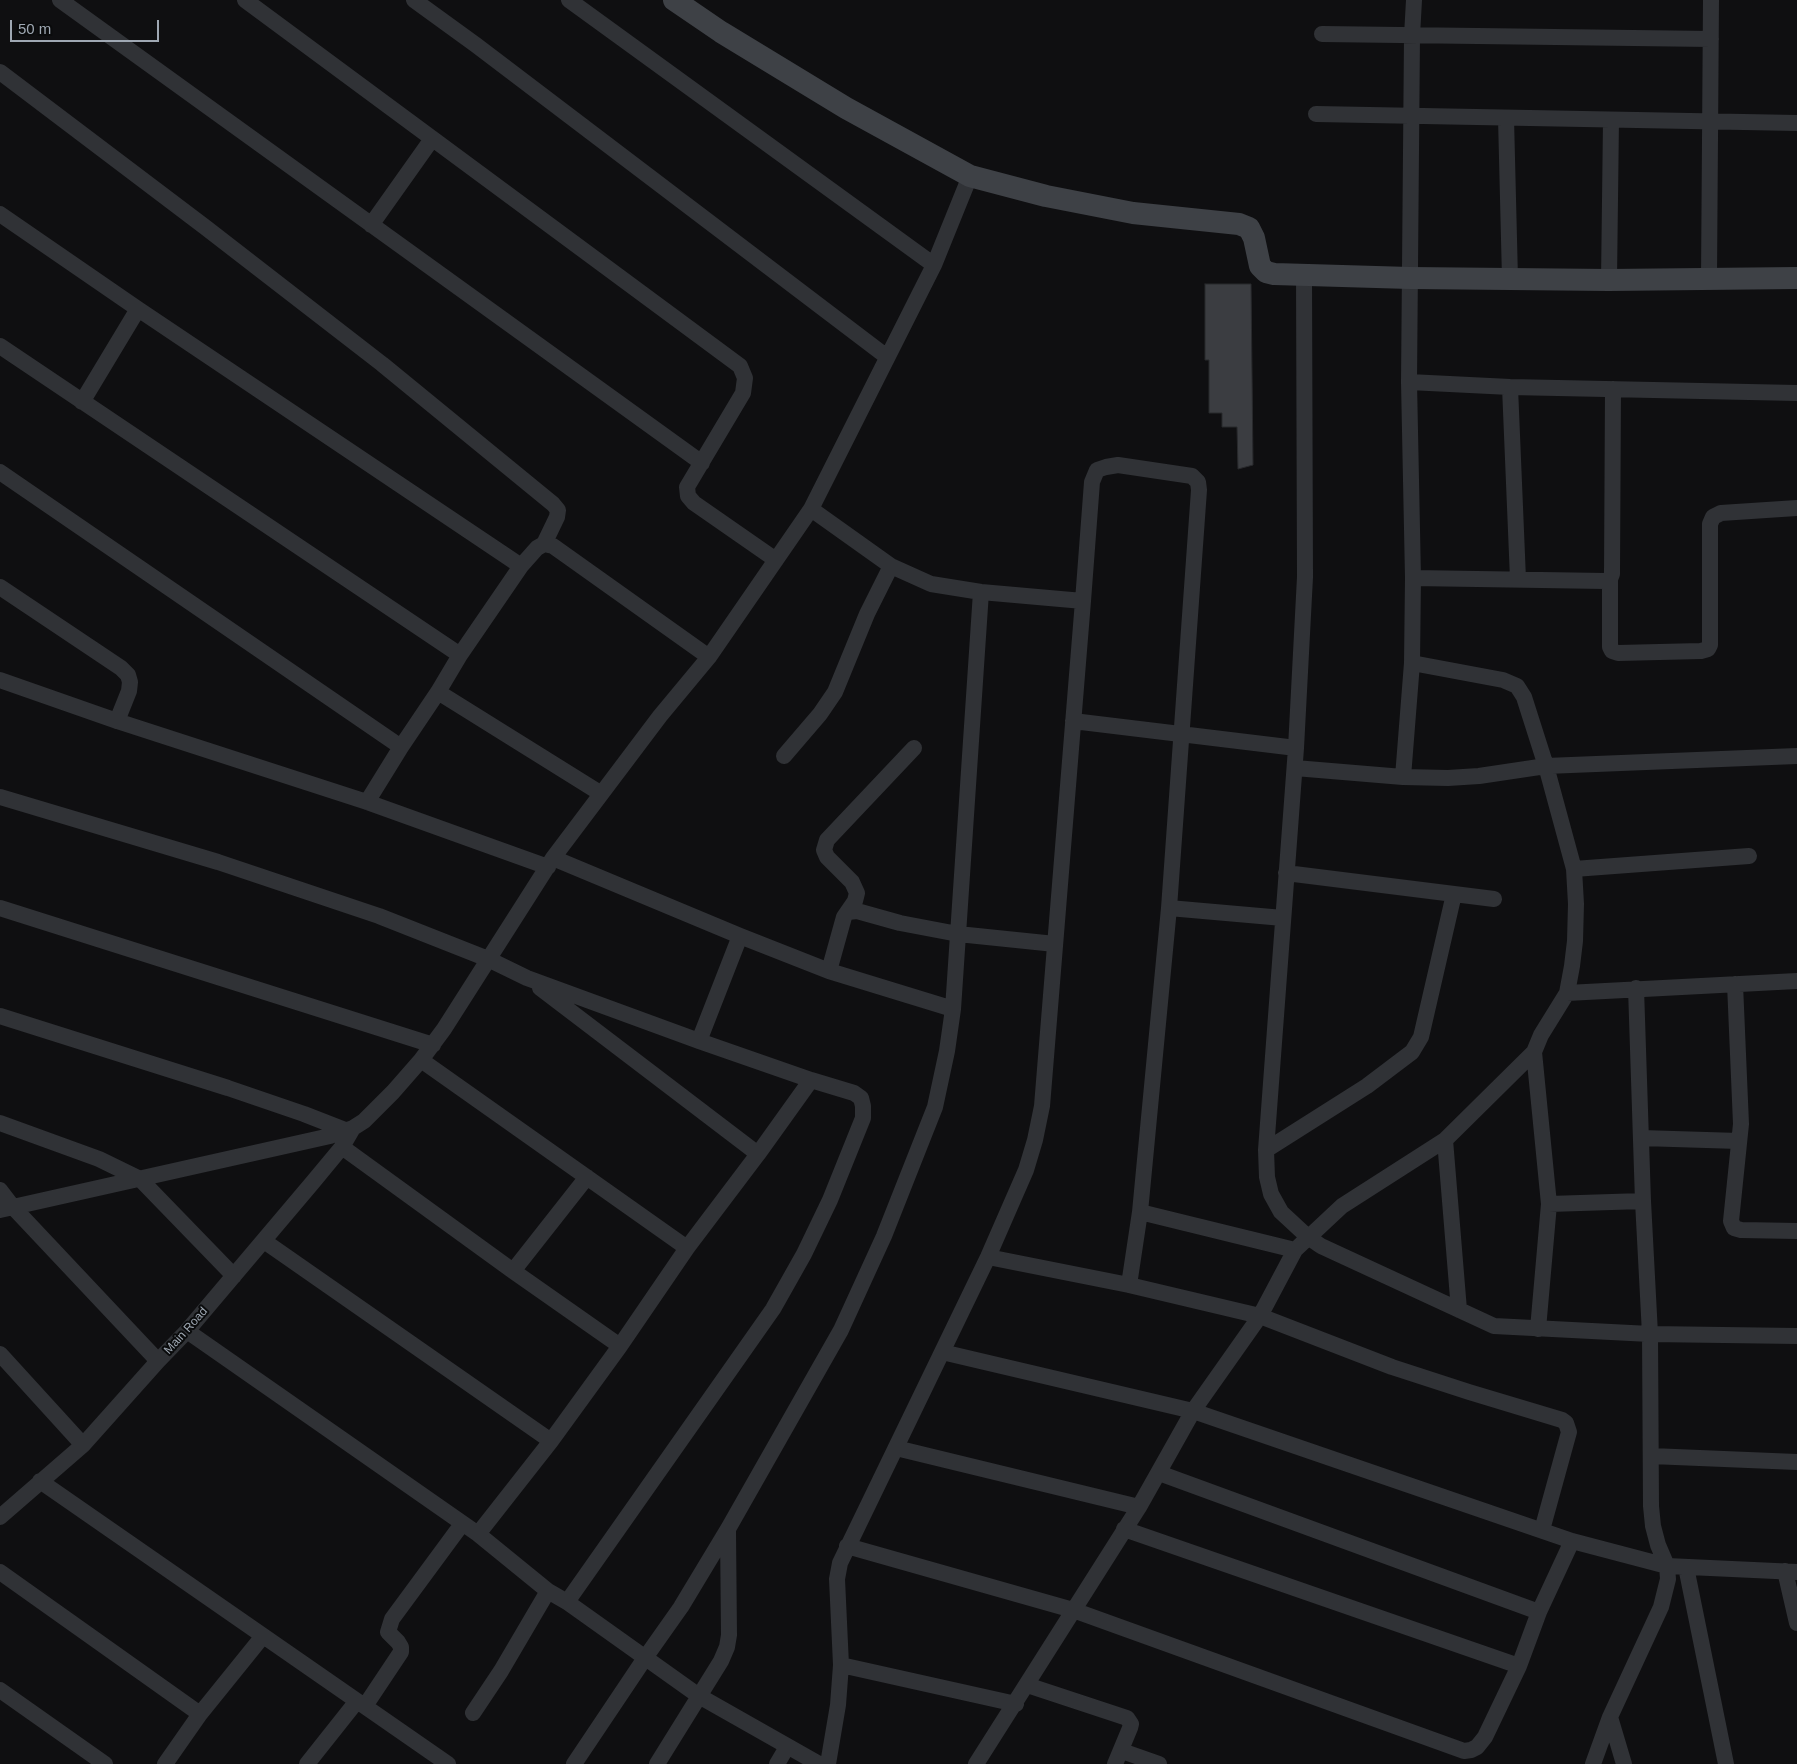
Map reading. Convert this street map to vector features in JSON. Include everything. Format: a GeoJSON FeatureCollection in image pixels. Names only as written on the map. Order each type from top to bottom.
{"type":"FeatureCollection","features":[{"type":"Feature","properties":{"kind":"street"},"geometry":{"type":"LineString","coordinates":[[60,0],[702,463]]}},
{"type":"Feature","properties":{"kind":"street"},"geometry":{"type":"LineString","coordinates":[[245,0],[740,366],[745,378],[743,394],[688,487],[688,496],[694,503],[776,560]]}},
{"type":"Feature","properties":{"kind":"street"},"geometry":{"type":"LineString","coordinates":[[414,0],[887,357]]}},
{"type":"Feature","properties":{"kind":"street"},"geometry":{"type":"LineString","coordinates":[[569,0],[934,265]]}},
{"type":"Feature","properties":{"kind":"street"},"geometry":{"type":"LineString","coordinates":[[674,0],[721,32],[846,108],[970,176],[1046,196],[1133,213],[1239,224],[1249,228],[1254,238],[1260,266],[1266,272],[1274,274],[1410,278],[1608,280],[1797,278]]}},
{"type":"Feature","properties":{"kind":"street"},"geometry":{"type":"LineString","coordinates":[[1403,777],[1412,663],[1409,382],[1412,36],[1414,0]]}},
{"type":"Feature","properties":{"kind":"street"},"geometry":{"type":"LineString","coordinates":[[1709,278],[1710,0]]}},
{"type":"Feature","properties":{"kind":"street"},"geometry":{"type":"LineString","coordinates":[[1322,34],[1711,39]]}},
{"type":"Feature","properties":{"kind":"street"},"geometry":{"type":"LineString","coordinates":[[0,72],[205,226],[351,340],[554,504],[558,510],[558,517],[544,544],[537,548],[521,566],[460,655],[367,802]]}},
{"type":"Feature","properties":{"kind":"street"},"geometry":{"type":"LineString","coordinates":[[1316,114],[1797,123]]}},
{"type":"Feature","properties":{"kind":"street"},"geometry":{"type":"LineString","coordinates":[[1506,118],[1510,279]]}},
{"type":"Feature","properties":{"kind":"street"},"geometry":{"type":"LineString","coordinates":[[1608,280],[1611,120]]}},
{"type":"Feature","properties":{"kind":"street"},"geometry":{"type":"LineString","coordinates":[[371,224],[432,139]]}},
{"type":"Feature","properties":{"kind":"street"},"geometry":{"type":"LineString","coordinates":[[6,1208],[330,1136],[364,1121],[393,1092],[421,1060],[444,1029],[551,862],[600,793],[709,657],[811,509],[934,265],[970,176]]}},
{"type":"Feature","properties":{"kind":"street"},"geometry":{"type":"LineString","coordinates":[[0,214],[521,566]]}},
{"type":"Feature","properties":{"kind":"street"},"geometry":{"type":"LineString","coordinates":[[1304,276],[1305,577],[1295,768],[1266,1150],[1267,1177],[1271,1194],[1281,1212],[1308,1237],[1321,1246],[1494,1326],[1650,1334],[1797,1336]]}},
{"type":"Feature","properties":{"kind":"street"},"geometry":{"type":"LineString","coordinates":[[82,402],[138,309]]}},
{"type":"Feature","properties":{"kind":"street"},"geometry":{"type":"LineString","coordinates":[[0,346],[460,655]]}},
{"type":"Feature","properties":{"kind":"street"},"geometry":{"type":"LineString","coordinates":[[1409,382],[1510,387],[1797,393]]}},
{"type":"Feature","properties":{"kind":"street"},"geometry":{"type":"LineString","coordinates":[[1510,387],[1518,579]]}},
{"type":"Feature","properties":{"kind":"street"},"geometry":{"type":"LineString","coordinates":[[1613,389],[1612,574],[1610,579],[1610,647],[1612,650],[1618,653],[1627,653],[1701,651],[1708,649],[1710,645],[1710,524],[1713,517],[1721,513],[1797,508]]}},
{"type":"Feature","properties":{"kind":"street"},"geometry":{"type":"LineString","coordinates":[[828,1764],[838,1704],[841,1665],[837,1580],[840,1563],[988,1257],[1022,1178],[1035,1140],[1042,1106],[1092,482],[1097,470],[1118,465],[1192,476],[1198,482],[1199,490],[1198,525],[1169,908],[1140,1212],[1129,1285]]}},
{"type":"Feature","properties":{"kind":"street"},"geometry":{"type":"LineString","coordinates":[[0,472],[401,747]]}},
{"type":"Feature","properties":{"kind":"street"},"geometry":{"type":"LineString","coordinates":[[811,509],[891,566],[931,584],[981,592],[1083,601]]}},
{"type":"Feature","properties":{"kind":"street"},"geometry":{"type":"LineString","coordinates":[[544,544],[553,546],[709,657]]}},
{"type":"Feature","properties":{"kind":"street"},"geometry":{"type":"LineString","coordinates":[[784,756],[820,714],[835,692],[867,614],[891,566]]}},
{"type":"Feature","properties":{"kind":"street"},"geometry":{"type":"LineString","coordinates":[[1412,578],[1605,581],[1610,579]]}},
{"type":"Feature","properties":{"kind":"street"},"geometry":{"type":"LineString","coordinates":[[0,587],[121,668],[128,675],[130,682],[129,691],[117,722]]}},
{"type":"Feature","properties":{"kind":"street"},"geometry":{"type":"LineString","coordinates":[[574,1764],[645,1658],[682,1607],[841,1330],[884,1236],[935,1107],[947,1051],[953,1009],[981,592]]}},
{"type":"Feature","properties":{"kind":"street"},"geometry":{"type":"LineString","coordinates":[[976,1764],[1016,1704],[1026,1685],[1139,1507],[1193,1410],[1260,1316],[1295,1250],[1342,1206],[1445,1140],[1534,1052],[1541,1035],[1567,993],[1575,941],[1576,904],[1574,869],[1546,766],[1524,697],[1517,686],[1503,680],[1412,663]]}},
{"type":"Feature","properties":{"kind":"street"},"geometry":{"type":"LineString","coordinates":[[0,680],[117,722],[551,862],[829,971],[953,1009]]}},
{"type":"Feature","properties":{"kind":"street"},"geometry":{"type":"LineString","coordinates":[[438,692],[600,793]]}},
{"type":"Feature","properties":{"kind":"street"},"geometry":{"type":"LineString","coordinates":[[1074,722],[1296,748]]}},
{"type":"Feature","properties":{"kind":"street"},"geometry":{"type":"LineString","coordinates":[[829,971],[844,917],[855,901],[857,893],[852,882],[827,857],[824,850],[827,840],[914,748]]}},
{"type":"Feature","properties":{"kind":"street"},"geometry":{"type":"LineString","coordinates":[[1295,768],[1403,777],[1448,778],[1479,776],[1546,766],[1797,756]]}},
{"type":"Feature","properties":{"kind":"street"},"geometry":{"type":"LineString","coordinates":[[0,797],[218,862],[369,912],[488,959],[527,978],[699,1041],[854,1093],[861,1098],[863,1118],[830,1200],[804,1254],[772,1309],[567,1602]]}},
{"type":"Feature","properties":{"kind":"street"},"geometry":{"type":"LineString","coordinates":[[1574,869],[1749,856]]}},
{"type":"Feature","properties":{"kind":"street"},"geometry":{"type":"LineString","coordinates":[[1286,873],[1494,899]]}},
{"type":"Feature","properties":{"kind":"street"},"geometry":{"type":"LineString","coordinates":[[1266,1150],[1367,1086],[1412,1052],[1421,1037],[1454,894]]}},
{"type":"Feature","properties":{"kind":"street"},"geometry":{"type":"LineString","coordinates":[[0,908],[433,1044]]}},
{"type":"Feature","properties":{"kind":"street"},"geometry":{"type":"LineString","coordinates":[[1169,908],[1283,918]]}},
{"type":"Feature","properties":{"kind":"street"},"geometry":{"type":"LineString","coordinates":[[848,912],[857,911],[900,923],[958,934],[1055,944]]}},
{"type":"Feature","properties":{"kind":"street"},"geometry":{"type":"LineString","coordinates":[[699,1041],[740,936]]}},
{"type":"Feature","properties":{"kind":"street"},"geometry":{"type":"LineString","coordinates":[[527,978],[758,1154]]}},
{"type":"Feature","properties":{"kind":"street"},"geometry":{"type":"LineString","coordinates":[[1567,993],[1797,981]]}},
{"type":"Feature","properties":{"kind":"street"},"geometry":{"type":"LineString","coordinates":[[1735,984],[1740,1124],[1731,1221],[1734,1228],[1741,1230],[1797,1231]]}},
{"type":"Feature","properties":{"kind":"street"},"geometry":{"type":"LineString","coordinates":[[1594,1764],[1610,1717],[1661,1606],[1668,1580],[1667,1566],[1658,1545],[1653,1526],[1651,1506],[1650,1334],[1643,1201],[1636,988]]}},
{"type":"Feature","properties":{"kind":"street"},"geometry":{"type":"LineString","coordinates":[[0,1016],[228,1088],[349,1129]]}},
{"type":"Feature","properties":{"kind":"street"},"geometry":{"type":"LineString","coordinates":[[1534,1052],[1548,1204],[1538,1329]]}},
{"type":"Feature","properties":{"kind":"street"},"geometry":{"type":"LineString","coordinates":[[421,1060],[687,1248]]}},
{"type":"Feature","properties":{"kind":"street"},"geometry":{"type":"LineString","coordinates":[[478,1534],[551,1440],[620,1346],[687,1248],[811,1080]]}},
{"type":"Feature","properties":{"kind":"street"},"geometry":{"type":"LineString","coordinates":[[0,1123],[99,1159],[140,1179],[234,1276]]}},
{"type":"Feature","properties":{"kind":"street","name":"Main Road"},"geometry":{"type":"LineString","coordinates":[[2,1511],[83,1445],[187,1331],[342,1147],[349,1129]]}},
{"type":"Feature","properties":{"kind":"street"},"geometry":{"type":"LineString","coordinates":[[1641,1138],[1738,1141]]}},
{"type":"Feature","properties":{"kind":"street"},"geometry":{"type":"LineString","coordinates":[[1445,1140],[1459,1310]]}},
{"type":"Feature","properties":{"kind":"street"},"geometry":{"type":"LineString","coordinates":[[342,1147],[620,1346]]}},
{"type":"Feature","properties":{"kind":"street"},"geometry":{"type":"LineString","coordinates":[[513,1271],[587,1177]]}},
{"type":"Feature","properties":{"kind":"street"},"geometry":{"type":"LineString","coordinates":[[0,1190],[6,1208],[158,1361]]}},
{"type":"Feature","properties":{"kind":"street"},"geometry":{"type":"LineString","coordinates":[[1548,1204],[1643,1201]]}},
{"type":"Feature","properties":{"kind":"street"},"geometry":{"type":"LineString","coordinates":[[1140,1212],[1295,1250]]}},
{"type":"Feature","properties":{"kind":"street"},"geometry":{"type":"LineString","coordinates":[[264,1241],[551,1440]]}},
{"type":"Feature","properties":{"kind":"street"},"geometry":{"type":"LineString","coordinates":[[988,1257],[1129,1285],[1260,1316],[1392,1367],[1562,1420],[1566,1423],[1569,1432],[1542,1530]]}},
{"type":"Feature","properties":{"kind":"street"},"geometry":{"type":"LineString","coordinates":[[187,1331],[478,1534],[548,1591],[567,1602],[699,1696],[819,1764]]}},
{"type":"Feature","properties":{"kind":"street"},"geometry":{"type":"LineString","coordinates":[[942,1352],[1193,1410],[1342,1463],[1572,1540],[1667,1566],[1791,1572],[1797,1623]]}},
{"type":"Feature","properties":{"kind":"street"},"geometry":{"type":"LineString","coordinates":[[0,1354],[83,1445]]}},
{"type":"Feature","properties":{"kind":"street"},"geometry":{"type":"LineString","coordinates":[[896,1448],[1139,1507]]}},
{"type":"Feature","properties":{"kind":"street"},"geometry":{"type":"LineString","coordinates":[[1651,1456],[1797,1462]]}},
{"type":"Feature","properties":{"kind":"street"},"geometry":{"type":"LineString","coordinates":[[1158,1473],[1539,1612]]}},
{"type":"Feature","properties":{"kind":"street"},"geometry":{"type":"LineString","coordinates":[[40,1481],[448,1764]]}},
{"type":"Feature","properties":{"kind":"street"},"geometry":{"type":"LineString","coordinates":[[307,1764],[361,1703],[401,1652],[398,1642],[388,1632],[392,1619],[462,1524]]}},
{"type":"Feature","properties":{"kind":"street"},"geometry":{"type":"LineString","coordinates":[[657,1764],[721,1661],[727,1647],[729,1635],[728,1529]]}},
{"type":"Feature","properties":{"kind":"street"},"geometry":{"type":"LineString","coordinates":[[1124,1529],[1519,1666]]}},
{"type":"Feature","properties":{"kind":"street"},"geometry":{"type":"LineString","coordinates":[[847,1546],[1073,1610],[1464,1751],[1471,1750],[1481,1742],[1519,1666],[1539,1612],[1572,1540]]}},
{"type":"Feature","properties":{"kind":"street"},"geometry":{"type":"LineString","coordinates":[[1686,1567],[1726,1764]]}},
{"type":"Feature","properties":{"kind":"street"},"geometry":{"type":"LineString","coordinates":[[0,1572],[200,1714]]}},
{"type":"Feature","properties":{"kind":"street"},"geometry":{"type":"LineString","coordinates":[[473,1714],[501,1671],[548,1591]]}},
{"type":"Feature","properties":{"kind":"street"},"geometry":{"type":"LineString","coordinates":[[165,1764],[200,1714],[263,1636]]}},
{"type":"Feature","properties":{"kind":"street"},"geometry":{"type":"LineString","coordinates":[[841,1665],[1016,1704]]}},
{"type":"Feature","properties":{"kind":"street"},"geometry":{"type":"LineString","coordinates":[[1026,1685],[1127,1718],[1131,1724],[1119,1757],[1159,1764]]}},
{"type":"Feature","properties":{"kind":"street"},"geometry":{"type":"LineString","coordinates":[[0,1690],[106,1764]]}},
{"type":"Feature","properties":{"kind":"street"},"geometry":{"type":"LineString","coordinates":[[1610,1717],[1624,1764]]}},
{"type":"Feature","properties":{"kind":"street"},"geometry":{"type":"LineString","coordinates":[[778,1764],[787,1747]]}},
{"type":"Feature","properties":{"kind":"building"},"geometry":{"type":"Polygon","coordinates":[[[1205,284],[1251,284],[1253,465],[1238,469],[1237,427],[1222,427],[1222,413],[1209,413],[1209,360],[1205,360],[1205,284]]]}}]}
